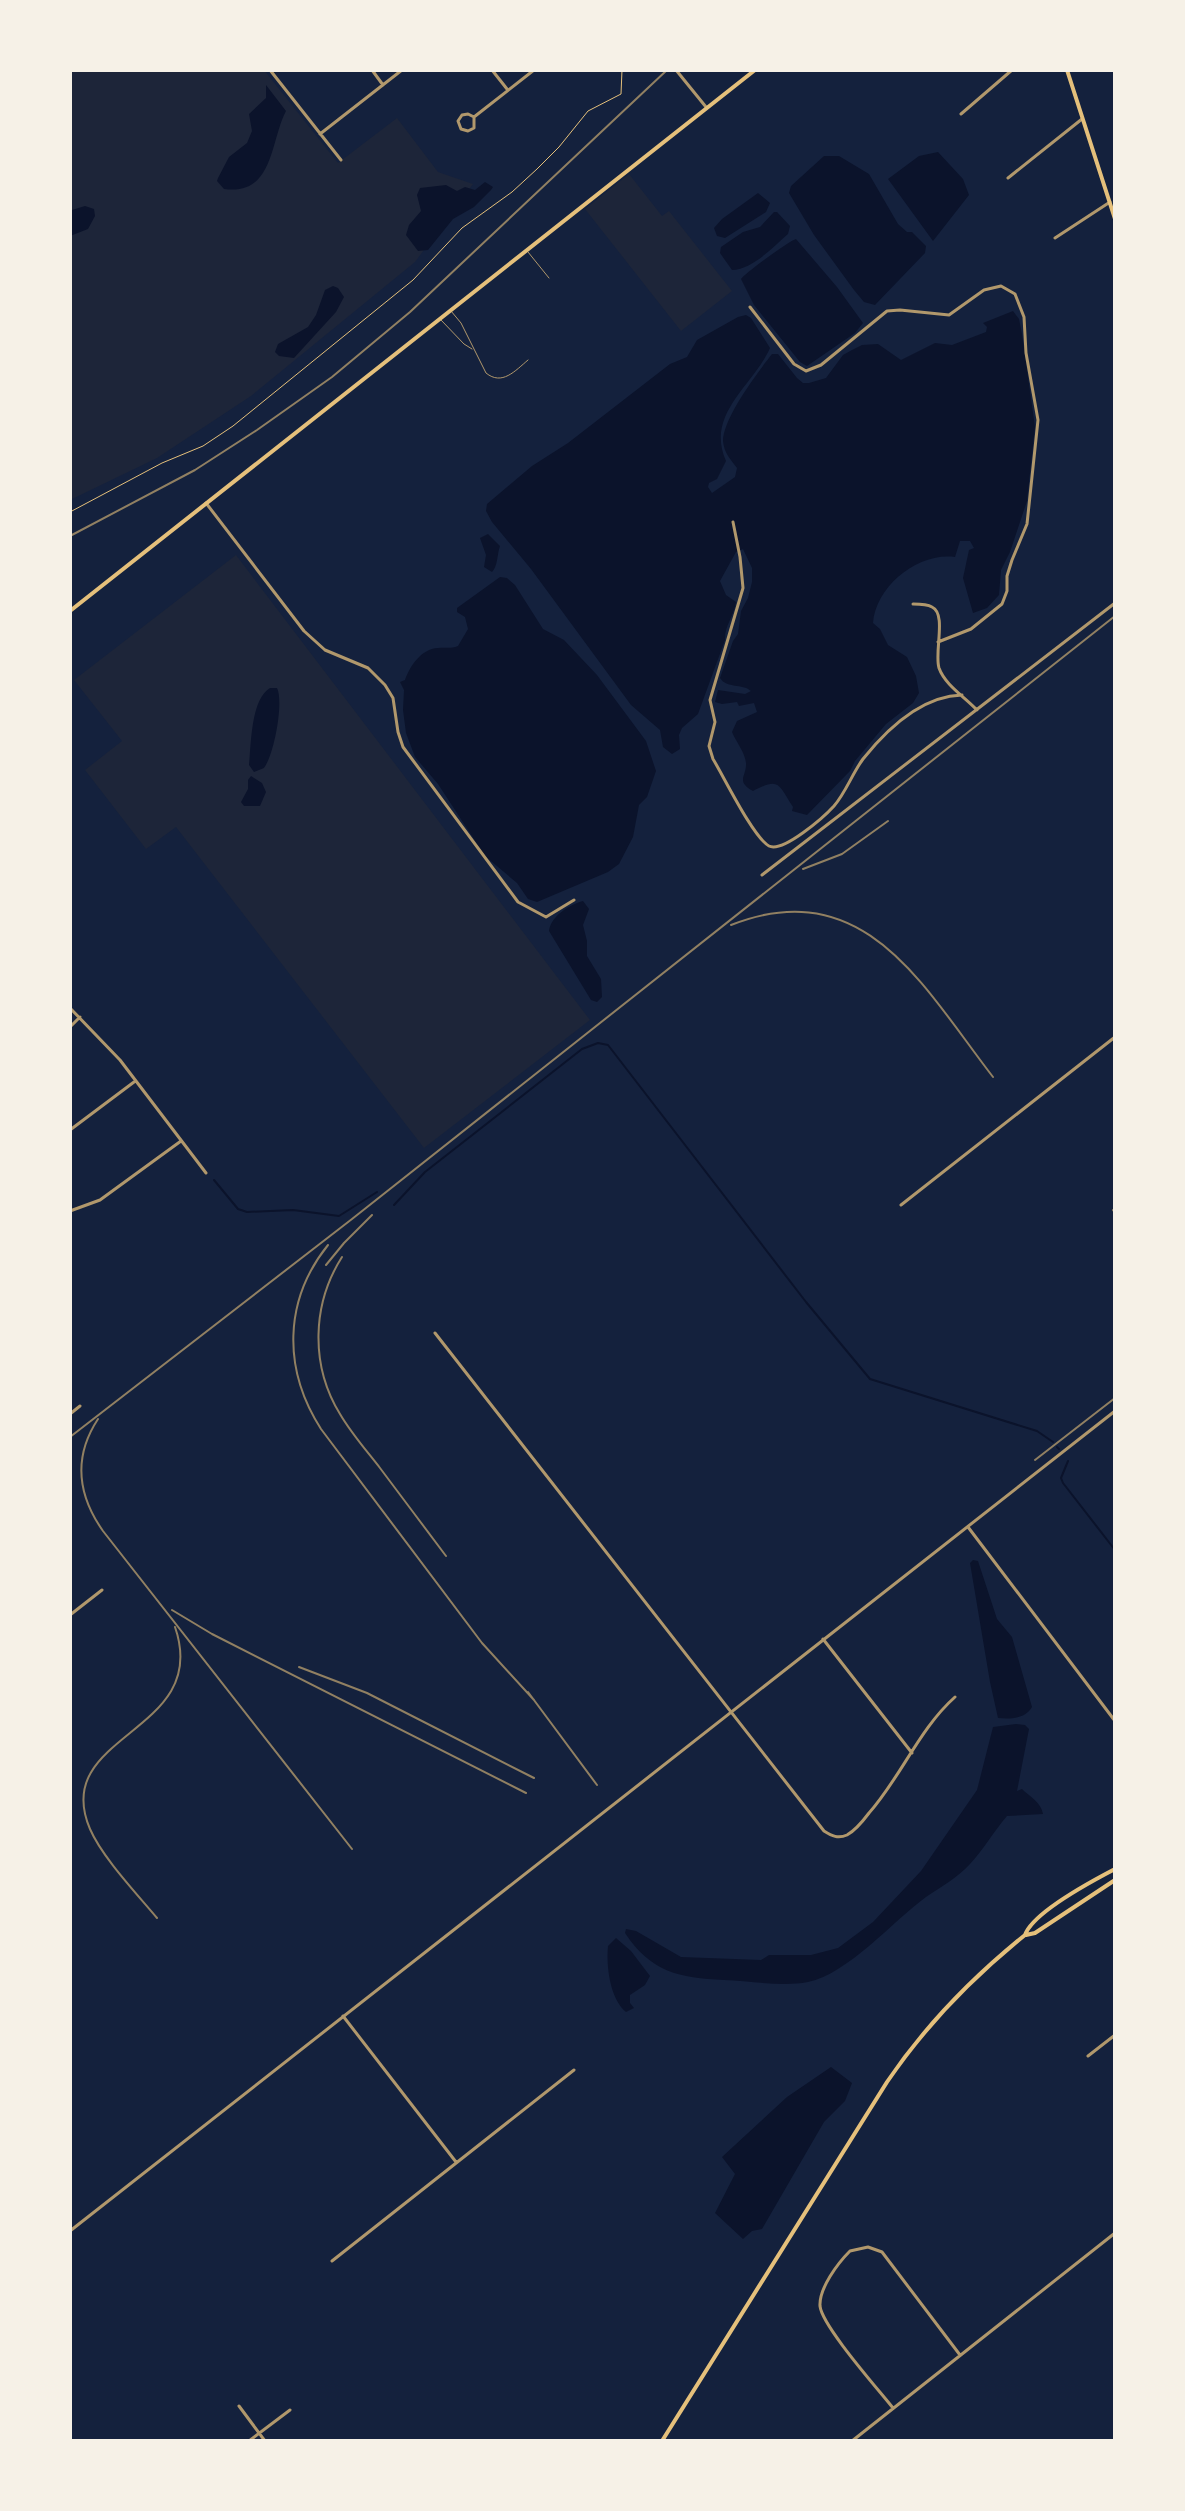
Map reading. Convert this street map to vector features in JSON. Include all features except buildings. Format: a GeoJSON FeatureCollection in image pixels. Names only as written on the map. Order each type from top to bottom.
{"type":"FeatureCollection","features":[{"type":"Feature","properties":{"kind":"main road"},"geometry":{"type":"LineString","coordinates":[[70,611],[755,70]]}},
{"type":"Feature","properties":{"kind":"main road"},"geometry":{"type":"LineString","coordinates":[[1067,70],[1115,219]]}},
{"type":"Feature","properties":{"kind":"main road"},"geometry":{"type":"LineString","coordinates":[[662,2441],[898,2066],[952,2002],[1025,1935],[1028,1926],[1115,1869]]}},
{"type":"Feature","properties":{"kind":"main road"},"geometry":{"type":"LineString","coordinates":[[1025,1935],[1035,1933],[1115,1880]]}},
{"type":"Feature","properties":{"kind":"street"},"geometry":{"type":"LineString","coordinates":[[270,70],[341,160]]}},
{"type":"Feature","properties":{"kind":"street"},"geometry":{"type":"LineString","coordinates":[[372,70],[383,85]]}},
{"type":"Feature","properties":{"kind":"street"},"geometry":{"type":"LineString","coordinates":[[319,134],[402,70]]}},
{"type":"Feature","properties":{"kind":"street"},"geometry":{"type":"LineString","coordinates":[[492,70],[508,90]]}},
{"type":"Feature","properties":{"kind":"street"},"geometry":{"type":"LineString","coordinates":[[474,117],[534,70]]}},
{"type":"Feature","properties":{"kind":"street"},"geometry":{"type":"LineString","coordinates":[[676,70],[707,108]]}},
{"type":"Feature","properties":{"kind":"street"},"geometry":{"type":"LineString","coordinates":[[961,114],[1012,70]]}},
{"type":"Feature","properties":{"kind":"street"},"geometry":{"type":"LineString","coordinates":[[462,115],[474,117],[474,128],[468,131],[461,129],[458,121],[462,115]]}},
{"type":"Feature","properties":{"kind":"street"},"geometry":{"type":"LineString","coordinates":[[1008,178],[1082,119]]}},
{"type":"Feature","properties":{"kind":"street"},"geometry":{"type":"LineString","coordinates":[[1055,238],[1110,202]]}},
{"type":"Feature","properties":{"kind":"street"},"geometry":{"type":"LineString","coordinates":[[750,307],[794,364],[806,371],[821,365],[887,311],[949,315],[984,290],[997,287],[1010,290],[1018,299],[1024,317],[1026,353],[1038,420],[1030,511],[1008,570],[1007,591],[1002,604],[971,629],[938,642]]}},
{"type":"Feature","properties":{"kind":"street"},"geometry":{"type":"LineString","coordinates":[[206,503],[304,631],[325,650],[368,668],[385,685],[393,698],[403,747],[518,902],[546,917],[574,900]]}},
{"type":"Feature","properties":{"kind":"street"},"geometry":{"type":"LineString","coordinates":[[733,522],[743,588],[711,695],[715,722],[709,746],[713,759],[756,832],[766,843],[773,848],[785,846],[832,808],[863,759],[906,716],[931,701],[949,695],[962,695]]}},
{"type":"Feature","properties":{"kind":"street"},"geometry":{"type":"LineString","coordinates":[[762,875],[1115,603]]}},
{"type":"Feature","properties":{"kind":"street"},"geometry":{"type":"LineString","coordinates":[[913,604],[935,608],[939,616],[939,670],[977,710]]}},
{"type":"Feature","properties":{"kind":"street"},"geometry":{"type":"LineString","coordinates":[[70,1008],[135,1081],[206,1173]]}},
{"type":"Feature","properties":{"kind":"street"},"geometry":{"type":"LineString","coordinates":[[70,1027],[80,1017]]}},
{"type":"Feature","properties":{"kind":"street"},"geometry":{"type":"LineString","coordinates":[[901,1205],[1115,1037]]}},
{"type":"Feature","properties":{"kind":"street"},"geometry":{"type":"LineString","coordinates":[[70,1130],[135,1081]]}},
{"type":"Feature","properties":{"kind":"street"},"geometry":{"type":"LineString","coordinates":[[70,1211],[100,1200],[182,1141]]}},
{"type":"Feature","properties":{"kind":"street"},"geometry":{"type":"LineString","coordinates":[[435,1333],[824,1831],[839,1837],[859,1826],[888,1792],[939,1711],[955,1697]]}},
{"type":"Feature","properties":{"kind":"street"},"geometry":{"type":"LineString","coordinates":[[70,1414],[80,1406]]}},
{"type":"Feature","properties":{"kind":"street"},"geometry":{"type":"LineString","coordinates":[[70,2231],[1115,1411]]}},
{"type":"Feature","properties":{"kind":"street"},"geometry":{"type":"LineString","coordinates":[[968,1527],[1115,1721]]}},
{"type":"Feature","properties":{"kind":"street"},"geometry":{"type":"LineString","coordinates":[[70,1615],[102,1590]]}},
{"type":"Feature","properties":{"kind":"street"},"geometry":{"type":"LineString","coordinates":[[823,1639],[912,1753]]}},
{"type":"Feature","properties":{"kind":"street"},"geometry":{"type":"LineString","coordinates":[[343,2016],[457,2162]]}},
{"type":"Feature","properties":{"kind":"street"},"geometry":{"type":"LineString","coordinates":[[1088,2056],[1115,2035]]}},
{"type":"Feature","properties":{"kind":"street"},"geometry":{"type":"LineString","coordinates":[[332,2261],[574,2070]]}},
{"type":"Feature","properties":{"kind":"street"},"geometry":{"type":"LineString","coordinates":[[852,2441],[1115,2233]]}},
{"type":"Feature","properties":{"kind":"street"},"geometry":{"type":"LineString","coordinates":[[893,2408],[821,2311],[822,2294],[850,2251],[868,2247],[882,2252],[960,2355]]}},
{"type":"Feature","properties":{"kind":"street"},"geometry":{"type":"LineString","coordinates":[[239,2406],[265,2441]]}},
{"type":"Feature","properties":{"kind":"street"},"geometry":{"type":"LineString","coordinates":[[249,2441],[290,2410]]}},
{"type":"Feature","properties":{"kind":"lane"},"geometry":{"type":"LineString","coordinates":[[527,250],[549,278]]}},
{"type":"Feature","properties":{"kind":"lane"},"geometry":{"type":"LineString","coordinates":[[450,310],[461,323],[486,373],[492,378],[504,379],[528,360]]}},
{"type":"Feature","properties":{"kind":"lane"},"geometry":{"type":"LineString","coordinates":[[439,319],[464,344],[475,350]]}},
{"type":"Feature","properties":{"kind":"path"},"geometry":{"type":"LineString","coordinates":[[70,512],[162,463],[203,446],[233,426],[402,289],[462,228],[512,192],[559,147],[588,111],[621,94],[622,70]]}},
{"type":"Feature","properties":{"kind":"shaded area"},"geometry":{"type":"Polygon","coordinates":[[[70,70],[264,70],[338,163],[397,118],[438,172],[473,184],[415,262],[251,396],[157,458],[70,500],[70,70]]]}},
{"type":"Feature","properties":{"kind":"shaded area"},"geometry":{"type":"Polygon","coordinates":[[[266,85],[286,111],[268,164],[253,184],[240,189],[224,189],[218,178],[229,157],[247,143],[252,131],[249,114],[266,98],[266,85]]]}},
{"type":"Feature","properties":{"kind":"shaded area"},"geometry":{"type":"Polygon","coordinates":[[[938,152],[963,179],[969,195],[933,241],[888,179],[919,156],[938,152]]]}},
{"type":"Feature","properties":{"kind":"shaded area"},"geometry":{"type":"Polygon","coordinates":[[[824,156],[839,156],[869,174],[898,224],[926,246],[925,253],[875,305],[864,302],[854,290],[814,235],[789,193],[791,186],[824,156]]]}},
{"type":"Feature","properties":{"kind":"shaded area"},"geometry":{"type":"Polygon","coordinates":[[[629,174],[662,216],[669,211],[732,291],[681,331],[585,209],[629,174]]]}},
{"type":"Feature","properties":{"kind":"shaded area"},"geometry":{"type":"Polygon","coordinates":[[[485,182],[493,187],[491,190],[474,207],[453,219],[428,250],[418,251],[406,235],[409,225],[421,211],[417,195],[420,188],[446,185],[457,191],[465,187],[475,190],[485,182]]]}},
{"type":"Feature","properties":{"kind":"shaded area"},"geometry":{"type":"Polygon","coordinates":[[[758,193],[770,203],[766,212],[725,238],[717,236],[714,228],[722,219],[758,193]]]}},
{"type":"Feature","properties":{"kind":"shaded area"},"geometry":{"type":"Polygon","coordinates":[[[85,206],[94,209],[95,216],[88,229],[70,236],[72,210],[85,206]]]}},
{"type":"Feature","properties":{"kind":"shaded area"},"geometry":{"type":"Polygon","coordinates":[[[774,212],[790,226],[788,234],[755,262],[732,270],[720,253],[721,247],[743,232],[760,227],[774,212]]]}},
{"type":"Feature","properties":{"kind":"shaded area"},"geometry":{"type":"Polygon","coordinates":[[[796,239],[863,323],[855,333],[807,366],[800,362],[754,305],[741,279],[796,239]]]}},
{"type":"Feature","properties":{"kind":"shaded area"},"geometry":{"type":"Polygon","coordinates":[[[333,286],[344,297],[336,312],[294,358],[279,356],[275,352],[278,344],[308,327],[325,290],[333,286]]]}},
{"type":"Feature","properties":{"kind":"shaded area"},"geometry":{"type":"Polygon","coordinates":[[[1013,311],[1019,319],[1022,334],[1035,427],[1027,501],[1001,570],[999,595],[987,608],[973,613],[963,578],[969,550],[974,548],[970,541],[960,541],[955,557],[927,560],[901,574],[891,585],[882,596],[873,623],[880,629],[888,645],[907,657],[916,676],[919,693],[913,703],[886,724],[850,771],[807,815],[792,811],[793,807],[778,785],[769,784],[753,791],[744,784],[745,759],[732,732],[737,721],[757,712],[754,703],[739,706],[737,702],[715,702],[718,690],[745,694],[751,691],[727,684],[720,678],[738,634],[741,611],[752,582],[752,568],[743,549],[736,552],[720,581],[726,595],[736,602],[725,640],[698,714],[682,728],[680,749],[672,754],[663,747],[660,730],[631,705],[486,511],[487,504],[532,466],[568,443],[670,364],[687,357],[697,340],[738,317],[746,315],[751,318],[770,348],[726,415],[721,444],[726,461],[717,479],[709,483],[712,493],[735,477],[737,468],[728,456],[723,441],[725,431],[742,396],[772,354],[778,354],[803,383],[809,383],[826,378],[843,355],[862,345],[878,344],[901,360],[935,343],[952,345],[986,332],[987,327],[983,323],[1013,311]]]}},
{"type":"Feature","properties":{"kind":"shaded area"},"geometry":{"type":"Polygon","coordinates":[[[488,534],[500,546],[492,572],[484,567],[486,555],[480,538],[488,534]]]}},
{"type":"Feature","properties":{"kind":"shaded area"},"geometry":{"type":"Polygon","coordinates":[[[236,555],[590,1020],[424,1148],[176,827],[146,849],[85,770],[122,741],[74,680],[236,555]]]}},
{"type":"Feature","properties":{"kind":"shaded area"},"geometry":{"type":"Polygon","coordinates":[[[500,577],[507,578],[515,585],[543,629],[564,640],[597,675],[646,741],[656,771],[647,797],[639,805],[633,837],[619,864],[608,872],[537,902],[528,899],[517,883],[485,856],[438,784],[415,757],[406,733],[403,710],[404,690],[400,682],[405,680],[413,664],[426,651],[458,646],[468,629],[465,617],[457,612],[457,608],[500,577]]]}},
{"type":"Feature","properties":{"kind":"shaded area"},"geometry":{"type":"Polygon","coordinates":[[[270,688],[277,688],[279,695],[277,728],[268,761],[264,768],[254,772],[249,765],[253,723],[259,702],[270,688]]]}},
{"type":"Feature","properties":{"kind":"shaded area"},"geometry":{"type":"Polygon","coordinates":[[[251,776],[262,783],[266,792],[260,806],[244,806],[241,802],[251,776]]]}},
{"type":"Feature","properties":{"kind":"shaded area"},"geometry":{"type":"Polygon","coordinates":[[[583,901],[589,909],[583,925],[587,956],[601,979],[602,997],[597,1002],[591,1000],[549,931],[562,912],[583,901]]]}},
{"type":"Feature","properties":{"kind":"shaded area"},"geometry":{"type":"Polygon","coordinates":[[[978,1561],[997,1619],[1012,1637],[1032,1707],[1026,1714],[1017,1717],[998,1718],[970,1563],[978,1561]]]}},
{"type":"Feature","properties":{"kind":"shaded area"},"geometry":{"type":"Polygon","coordinates":[[[1016,1724],[1029,1729],[1017,1791],[1022,1789],[1035,1800],[1043,1814],[1007,1816],[960,1874],[913,1907],[839,1969],[808,1982],[778,1984],[680,1975],[645,1957],[625,1933],[626,1929],[636,1931],[681,1957],[761,1960],[769,1955],[811,1955],[838,1948],[873,1922],[921,1871],[977,1790],[993,1727],[1016,1724]]]}},
{"type":"Feature","properties":{"kind":"shaded area"},"geometry":{"type":"Polygon","coordinates":[[[616,1938],[631,1951],[650,1976],[645,1985],[630,1995],[634,2008],[626,2012],[616,1999],[609,1972],[608,1946],[616,1938]]]}},
{"type":"Feature","properties":{"kind":"shaded area"},"geometry":{"type":"Polygon","coordinates":[[[831,2067],[852,2083],[845,2101],[824,2122],[762,2229],[752,2231],[743,2239],[715,2213],[735,2174],[722,2157],[787,2097],[831,2067]]]}},
{"type":"Feature","properties":{"kind":"waterway"},"geometry":{"type":"LineString","coordinates":[[394,1205],[425,1172],[582,1049],[598,1043],[608,1045],[806,1302],[870,1379],[1037,1431],[1053,1442]]}},
{"type":"Feature","properties":{"kind":"waterway"},"geometry":{"type":"LineString","coordinates":[[214,1180],[238,1209],[247,1212],[293,1210],[339,1216],[377,1192]]}},
{"type":"Feature","properties":{"kind":"waterway"},"geometry":{"type":"LineString","coordinates":[[1068,1461],[1061,1478],[1063,1483],[1115,1550]]}},
{"type":"Feature","properties":{"kind":"railway"},"geometry":{"type":"LineString","coordinates":[[70,536],[195,470],[332,377],[410,312],[667,70]]}},
{"type":"Feature","properties":{"kind":"railway"},"geometry":{"type":"LineString","coordinates":[[70,1437],[352,1219],[1115,616]]}},
{"type":"Feature","properties":{"kind":"railway"},"geometry":{"type":"LineString","coordinates":[[803,869],[842,854],[888,821]]}},
{"type":"Feature","properties":{"kind":"railway"},"geometry":{"type":"LineString","coordinates":[[731,925],[778,913],[819,914],[855,926],[886,948],[915,976],[993,1077]]}},
{"type":"Feature","properties":{"kind":"railway"},"geometry":{"type":"LineString","coordinates":[[326,1265],[372,1215]]}},
{"type":"Feature","properties":{"kind":"railway"},"geometry":{"type":"LineString","coordinates":[[328,1245],[303,1289],[293,1336],[300,1383],[309,1406],[321,1429],[482,1643],[534,1700]]}},
{"type":"Feature","properties":{"kind":"railway"},"geometry":{"type":"LineString","coordinates":[[342,1257],[332,1275],[320,1314],[318,1335],[323,1375],[330,1395],[349,1428],[446,1556]]}},
{"type":"Feature","properties":{"kind":"railway"},"geometry":{"type":"LineString","coordinates":[[1035,1460],[1115,1398]]}},
{"type":"Feature","properties":{"kind":"railway"},"geometry":{"type":"LineString","coordinates":[[98,1419],[85,1447],[81,1475],[94,1517],[352,1849]]}},
{"type":"Feature","properties":{"kind":"railway"},"geometry":{"type":"LineString","coordinates":[[172,1610],[212,1634],[526,1793]]}},
{"type":"Feature","properties":{"kind":"railway"},"geometry":{"type":"LineString","coordinates":[[157,1918],[120,1875],[96,1840],[90,1829],[83,1797],[91,1772],[109,1751],[154,1713],[172,1690],[180,1662],[175,1627]]}},
{"type":"Feature","properties":{"kind":"railway"},"geometry":{"type":"LineString","coordinates":[[299,1667],[367,1693],[534,1778]]}},
{"type":"Feature","properties":{"kind":"railway"},"geometry":{"type":"LineString","coordinates":[[528,1692],[597,1785]]}}]}
